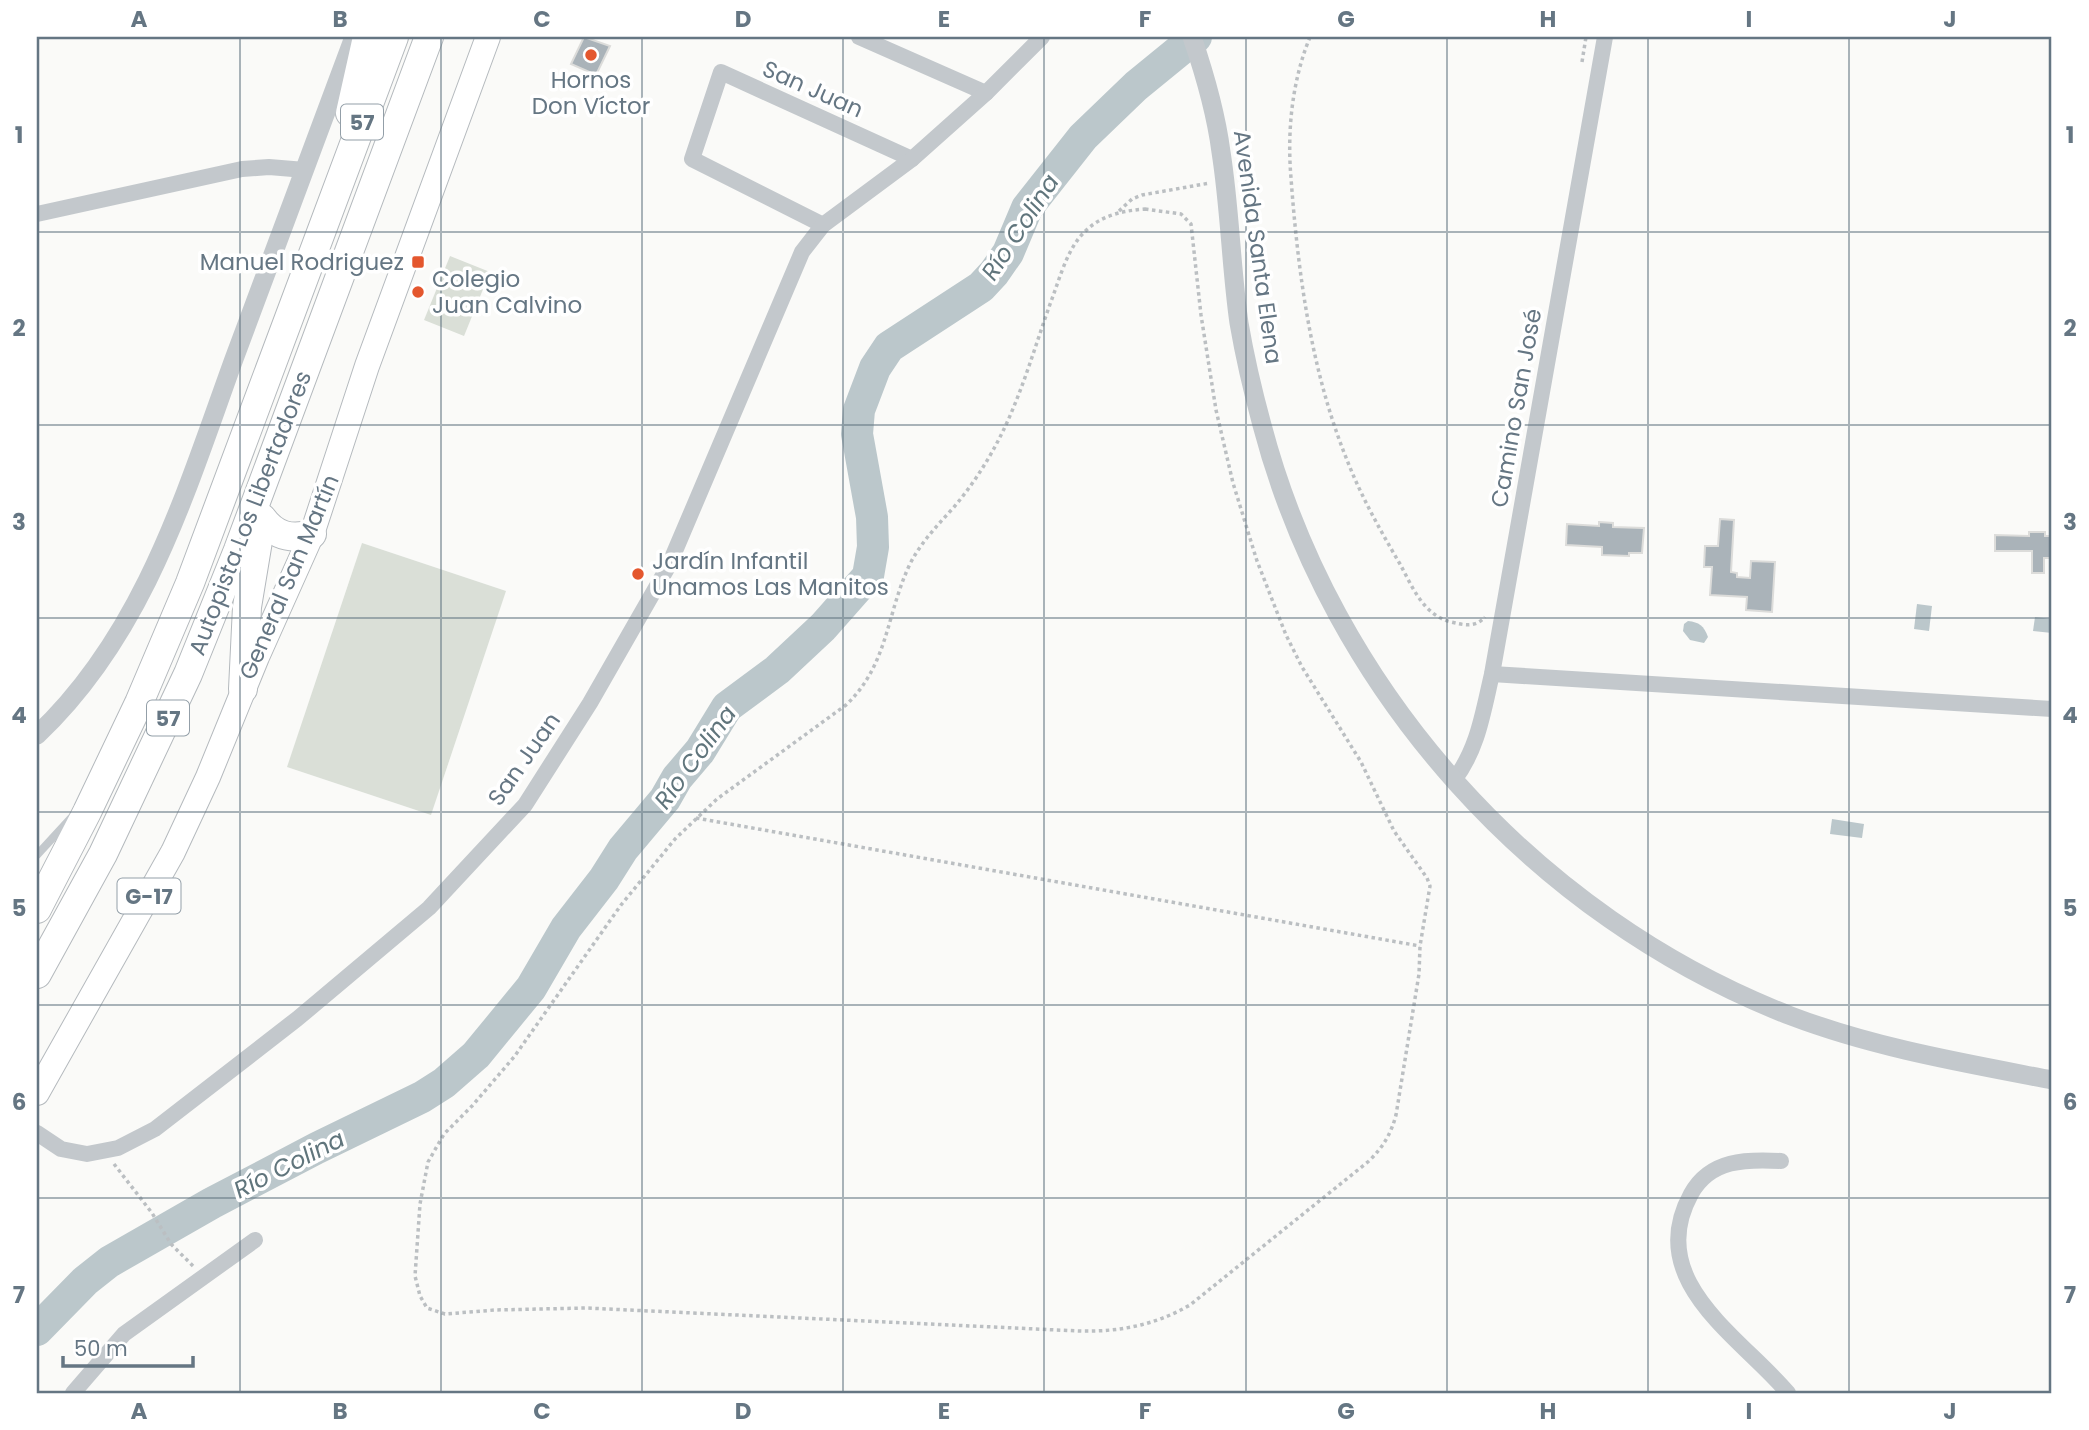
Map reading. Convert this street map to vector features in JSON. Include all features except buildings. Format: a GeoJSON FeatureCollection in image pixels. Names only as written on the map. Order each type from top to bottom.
{"type":"FeatureCollection","features":[{"type":"Feature","properties":{"kind":"highway"},"geometry":{"type":"LineString","coordinates":[[331,208],[367,37]]}},
{"type":"Feature","properties":{"kind":"highway","name":"Autopista Los Libertadores"},"geometry":{"type":"LineString","coordinates":[[37,909],[113,759],[190,583],[394,37]]}},
{"type":"Feature","properties":{"kind":"highway","name":"Autopista Los Libertadores"},"geometry":{"type":"LineString","coordinates":[[37,974],[103,854],[157,743],[217,605],[429,37]]}},
{"type":"Feature","properties":{"kind":"highway"},"geometry":{"type":"LineString","coordinates":[[243,690],[251,579],[275,451]]}},
{"type":"Feature","properties":{"kind":"highway"},"geometry":{"type":"LineString","coordinates":[[262,518],[268,526],[284,536],[301,537],[312,534]]}},
{"type":"Feature","properties":{"kind":"main road","name":"General San Martín"},"geometry":{"type":"LineString","coordinates":[[37,1093],[173,852],[312,534],[367,366],[488,37]]}},
{"type":"Feature","properties":{"kind":"street"},"geometry":{"type":"LineString","coordinates":[[37,735],[69,701],[102,659],[131,614],[152,573],[354,37]]}},
{"type":"Feature","properties":{"kind":"street"},"geometry":{"type":"LineString","coordinates":[[859,37],[986,93]]}},
{"type":"Feature","properties":{"kind":"street","name":"San Juan"},"geometry":{"type":"LineString","coordinates":[[37,1133],[61,1149],[87,1154],[118,1148],[155,1129],[297,1019],[429,908],[525,805],[590,703],[669,565],[802,252],[822,225],[912,159],[986,93],[1042,37]]}},
{"type":"Feature","properties":{"kind":"street","name":"Avenida Santa Elena"},"geometry":{"type":"LineString","coordinates":[[1192,37],[1208,85],[1221,151],[1240,326],[1263,428],[1283,494],[1314,566],[1352,641],[1392,702],[1454,780],[1473,803],[1526,853],[1644,941],[1711,980],[1793,1016],[1880,1044],[2052,1080]]}},
{"type":"Feature","properties":{"kind":"street","name":"Camino San José"},"geometry":{"type":"LineString","coordinates":[[1454,780],[1465,767],[1476,744],[1492,674],[1605,37]]}},
{"type":"Feature","properties":{"kind":"street","name":"San Juan"},"geometry":{"type":"LineString","coordinates":[[822,225],[692,159],[722,72],[912,159]]}},
{"type":"Feature","properties":{"kind":"street"},"geometry":{"type":"LineString","coordinates":[[37,214],[242,169],[269,167],[304,170]]}},
{"type":"Feature","properties":{"kind":"street"},"geometry":{"type":"LineString","coordinates":[[1492,674],[2052,709]]}},
{"type":"Feature","properties":{"kind":"street"},"geometry":{"type":"LineString","coordinates":[[1781,1161],[1757,1159],[1734,1162],[1723,1165],[1705,1177],[1688,1200],[1681,1222],[1679,1247],[1688,1279],[1708,1311],[1788,1393]]}},
{"type":"Feature","properties":{"kind":"street"},"geometry":{"type":"LineString","coordinates":[[73,1393],[124,1334],[255,1240]]}},
{"type":"Feature","properties":{"kind":"lane"},"geometry":{"type":"LineString","coordinates":[[37,855],[76,812],[113,759]]}},
{"type":"Feature","properties":{"kind":"path"},"geometry":{"type":"LineString","coordinates":[[1310,37],[1295,91],[1290,146],[1291,175],[1311,328],[1324,392],[1336,430],[1371,514],[1428,610],[1444,620],[1470,626],[1484,619],[1489,609]]}},
{"type":"Feature","properties":{"kind":"path"},"geometry":{"type":"LineString","coordinates":[[1582,63],[1586,37]]}},
{"type":"Feature","properties":{"kind":"path"},"geometry":{"type":"LineString","coordinates":[[1117,212],[1144,209],[1178,213],[1185,216],[1191,224],[1201,315],[1223,447],[1243,519],[1272,602],[1302,667],[1361,762],[1394,831],[1427,878],[1430,893],[1420,946],[1419,974],[1395,1115],[1382,1147],[1369,1161],[1191,1305],[1158,1321],[1124,1329],[1102,1332],[586,1308],[445,1314],[433,1312],[423,1303],[415,1276],[420,1204],[428,1162],[444,1133],[472,1106],[514,1057],[638,883],[696,818],[740,781],[846,705],[864,686],[878,660],[903,580],[913,559],[925,539],[969,488],[999,440],[1071,251],[1079,238],[1094,223],[1117,212],[1132,199],[1209,183]]}},
{"type":"Feature","properties":{"kind":"path"},"geometry":{"type":"LineString","coordinates":[[696,818],[1420,946]]}},
{"type":"Feature","properties":{"kind":"path"},"geometry":{"type":"LineString","coordinates":[[103,1150],[152,1213],[171,1244],[204,1277]]}},
{"type":"Feature","properties":{"kind":"shaded area"},"geometry":{"type":"Polygon","coordinates":[[[450,256],[490,272],[464,336],[424,320],[450,256]]]}},
{"type":"Feature","properties":{"kind":"shaded area"},"geometry":{"type":"Polygon","coordinates":[[[362,543],[506,591],[431,815],[287,767],[362,543]]]}},
{"type":"Feature","properties":{"kind":"shaded area"},"geometry":{"type":"Polygon","coordinates":[[[1917,604],[1932,606],[1929,631],[1914,629],[1917,604]]]}},
{"type":"Feature","properties":{"kind":"shaded area"},"geometry":{"type":"Polygon","coordinates":[[[2035,617],[2052,619],[2052,633],[2033,631],[2035,617]]]}},
{"type":"Feature","properties":{"kind":"shaded area"},"geometry":{"type":"Polygon","coordinates":[[[1688,621],[1701,625],[1705,630],[1708,637],[1704,643],[1690,640],[1683,631],[1684,624],[1688,621]]]}},
{"type":"Feature","properties":{"kind":"shaded area"},"geometry":{"type":"Polygon","coordinates":[[[1832,819],[1864,824],[1862,838],[1830,834],[1832,819]]]}},
{"type":"Feature","properties":{"kind":"waterway","name":"Río Colina"},"geometry":{"type":"LineString","coordinates":[[37,1330],[85,1281],[109,1262],[212,1203],[422,1097],[444,1083],[476,1055],[531,988],[566,928],[604,879],[623,849],[665,799],[677,778],[700,751],[727,707],[777,670],[823,627],[868,576],[873,547],[872,517],[857,434],[859,410],[875,368],[889,347],[981,287],[1008,253],[1027,208],[1083,137],[1136,86],[1196,37]]}},
{"type":"Feature","properties":{"kind":"place","name":"Hornos Don Víctor"},"geometry":{"type":"Point","coordinates":[591,55]}},
{"type":"Feature","properties":{"kind":"place","name":"Manuel Rodriguez"},"geometry":{"type":"Point","coordinates":[418,262]}},
{"type":"Feature","properties":{"kind":"place","name":"Colegio Juan Calvino"},"geometry":{"type":"Point","coordinates":[418,292]}},
{"type":"Feature","properties":{"kind":"place","name":"Jardín Infantil Unamos Las Manitos"},"geometry":{"type":"Point","coordinates":[638,574]}}]}
